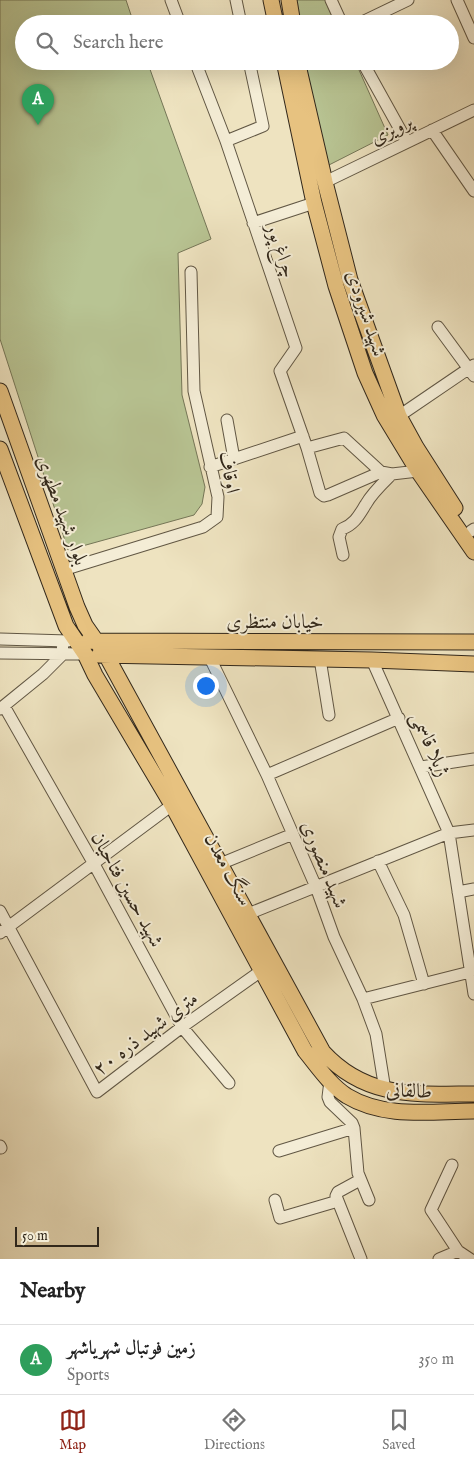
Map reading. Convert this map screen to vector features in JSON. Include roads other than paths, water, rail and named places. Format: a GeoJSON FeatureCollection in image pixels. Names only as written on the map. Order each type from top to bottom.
{"type":"FeatureCollection","features":[{"type":"Feature","properties":{"kind":"main road"},"geometry":{"type":"LineString","coordinates":[[271,0],[274,15]]}},
{"type":"Feature","properties":{"kind":"main road"},"geometry":{"type":"LineString","coordinates":[[290,0],[291,15]]}},
{"type":"Feature","properties":{"kind":"main road","name":"شهید شیرودی"},"geometry":{"type":"LineString","coordinates":[[286,70],[314,203],[336,286],[365,373],[384,415],[418,471],[474,552]]}},
{"type":"Feature","properties":{"kind":"main road","name":"شهید شیرودی"},"geometry":{"type":"LineString","coordinates":[[299,70],[324,182],[350,280],[399,416],[416,447],[473,532]]}},
{"type":"Feature","properties":{"kind":"main road","name":"بلوار شهید مطهری"},"geometry":{"type":"LineString","coordinates":[[0,391],[77,607],[85,625],[106,655]]}},
{"type":"Feature","properties":{"kind":"main road","name":"بلوار شهید مطهری"},"geometry":{"type":"LineString","coordinates":[[1,454],[56,602],[75,646]]}},
{"type":"Feature","properties":{"kind":"main road","name":"خیابان منتظری"},"geometry":{"type":"LineString","coordinates":[[75,646],[95,640],[474,642]]}},
{"type":"Feature","properties":{"kind":"main road","name":"خیابان منتظری"},"geometry":{"type":"LineString","coordinates":[[75,646],[106,655],[372,660],[474,664]]}},
{"type":"Feature","properties":{"kind":"main road","name":"سنگ معدن"},"geometry":{"type":"LineString","coordinates":[[75,646],[95,675],[172,805],[305,1051],[330,1081],[346,1095]]}},
{"type":"Feature","properties":{"kind":"main road","name":"سنگ معدن"},"geometry":{"type":"LineString","coordinates":[[106,655],[323,1052],[332,1063],[349,1076]]}},
{"type":"Feature","properties":{"kind":"main road","name":"طالقانی"},"geometry":{"type":"LineString","coordinates":[[349,1076],[367,1085],[386,1090],[433,1094],[474,1094]]}},
{"type":"Feature","properties":{"kind":"main road","name":"طالقانی"},"geometry":{"type":"LineString","coordinates":[[346,1095],[373,1108],[396,1112],[474,1111]]}},
{"type":"Feature","properties":{"kind":"street"},"geometry":{"type":"LineString","coordinates":[[171,0],[177,15]]}},
{"type":"Feature","properties":{"kind":"street"},"geometry":{"type":"LineString","coordinates":[[236,0],[239,15]]}},
{"type":"Feature","properties":{"kind":"street"},"geometry":{"type":"LineString","coordinates":[[331,0],[338,15]]}},
{"type":"Feature","properties":{"kind":"street"},"geometry":{"type":"LineString","coordinates":[[377,15],[408,0]]}},
{"type":"Feature","properties":{"kind":"street"},"geometry":{"type":"LineString","coordinates":[[457,0],[474,38]]}},
{"type":"Feature","properties":{"kind":"street","name":"چراغ پور"},"geometry":{"type":"LineString","coordinates":[[198,70],[226,141],[296,348],[280,372],[307,448],[320,493],[324,496],[386,473]]}},
{"type":"Feature","properties":{"kind":"street"},"geometry":{"type":"LineString","coordinates":[[226,141],[263,126],[251,70]]}},
{"type":"Feature","properties":{"kind":"street"},"geometry":{"type":"LineString","coordinates":[[367,70],[407,142]]}},
{"type":"Feature","properties":{"kind":"street","name":"پرویزی"},"geometry":{"type":"LineString","coordinates":[[324,182],[474,110]]}},
{"type":"Feature","properties":{"kind":"street"},"geometry":{"type":"LineString","coordinates":[[432,130],[474,191]]}},
{"type":"Feature","properties":{"kind":"street"},"geometry":{"type":"LineString","coordinates":[[254,223],[314,203]]}},
{"type":"Feature","properties":{"kind":"street","name":"اوقاف"},"geometry":{"type":"LineString","coordinates":[[63,570],[203,527],[218,517],[218,497],[194,391],[191,272]]}},
{"type":"Feature","properties":{"kind":"street"},"geometry":{"type":"LineString","coordinates":[[399,416],[472,370],[438,326]]}},
{"type":"Feature","properties":{"kind":"street"},"geometry":{"type":"LineString","coordinates":[[226,420],[234,459]]}},
{"type":"Feature","properties":{"kind":"street"},"geometry":{"type":"LineString","coordinates":[[210,467],[302,436]]}},
{"type":"Feature","properties":{"kind":"street"},"geometry":{"type":"LineString","coordinates":[[307,448],[344,438],[386,473],[418,471]]}},
{"type":"Feature","properties":{"kind":"street"},"geometry":{"type":"LineString","coordinates":[[1,454],[22,454]]}},
{"type":"Feature","properties":{"kind":"street"},"geometry":{"type":"LineString","coordinates":[[343,555],[338,537],[342,530],[347,528],[358,517],[386,473]]}},
{"type":"Feature","properties":{"kind":"street"},"geometry":{"type":"LineString","coordinates":[[0,640],[75,646]]}},
{"type":"Feature","properties":{"kind":"street"},"geometry":{"type":"LineString","coordinates":[[2,707],[43,674],[62,654],[75,646]]}},
{"type":"Feature","properties":{"kind":"street"},"geometry":{"type":"LineString","coordinates":[[0,653],[62,654],[75,646]]}},
{"type":"Feature","properties":{"kind":"street","name":"شهید منصوری"},"geometry":{"type":"LineString","coordinates":[[210,658],[267,776],[316,887],[334,937],[363,999],[376,1034],[386,1090]]}},
{"type":"Feature","properties":{"kind":"street"},"geometry":{"type":"LineString","coordinates":[[320,659],[329,715]]}},
{"type":"Feature","properties":{"kind":"street","name":"ژیلا قاسمی"},"geometry":{"type":"LineString","coordinates":[[372,660],[421,767],[449,834],[471,964],[474,994]]}},
{"type":"Feature","properties":{"kind":"street","name":"شهید حسین فتاحیان"},"geometry":{"type":"LineString","coordinates":[[2,707],[94,864],[182,1027],[229,1083]]}},
{"type":"Feature","properties":{"kind":"street"},"geometry":{"type":"LineString","coordinates":[[267,776],[398,718]]}},
{"type":"Feature","properties":{"kind":"street"},"geometry":{"type":"LineString","coordinates":[[421,767],[474,759]]}},
{"type":"Feature","properties":{"kind":"street"},"geometry":{"type":"LineString","coordinates":[[4,930],[172,805]]}},
{"type":"Feature","properties":{"kind":"street"},"geometry":{"type":"LineString","coordinates":[[248,914],[449,834],[474,830]]}},
{"type":"Feature","properties":{"kind":"street"},"geometry":{"type":"LineString","coordinates":[[220,864],[293,834]]}},
{"type":"Feature","properties":{"kind":"street"},"geometry":{"type":"LineString","coordinates":[[378,861],[404,915],[424,984]]}},
{"type":"Feature","properties":{"kind":"street"},"geometry":{"type":"LineString","coordinates":[[458,892],[474,889]]}},
{"type":"Feature","properties":{"kind":"street","name":"۲۰ متری شهید ذره"},"geometry":{"type":"LineString","coordinates":[[0,910],[4,930],[97,1092],[182,1027],[261,971]]}},
{"type":"Feature","properties":{"kind":"street"},"geometry":{"type":"LineString","coordinates":[[363,999],[424,984],[471,964]]}},
{"type":"Feature","properties":{"kind":"street"},"geometry":{"type":"LineString","coordinates":[[330,1081],[328,1097],[330,1102],[352,1123],[354,1128],[360,1180],[369,1200]]}},
{"type":"Feature","properties":{"kind":"street"},"geometry":{"type":"LineString","coordinates":[[279,1151],[354,1128]]}},
{"type":"Feature","properties":{"kind":"street"},"geometry":{"type":"LineString","coordinates":[[452,1166],[431,1210],[458,1251],[470,1259]]}},
{"type":"Feature","properties":{"kind":"street"},"geometry":{"type":"LineString","coordinates":[[360,1180],[337,1193],[338,1201],[361,1259]]}},
{"type":"Feature","properties":{"kind":"street"},"geometry":{"type":"LineString","coordinates":[[275,1200],[280,1218],[338,1201]]}},
{"type":"Feature","properties":{"kind":"street"},"geometry":{"type":"LineString","coordinates":[[439,1259],[458,1251]]}},
{"type":"Feature","properties":{"kind":"place","name":"زمین فوتبال شهریاشهر"},"geometry":{"type":"Point","coordinates":[38,125]}}]}
